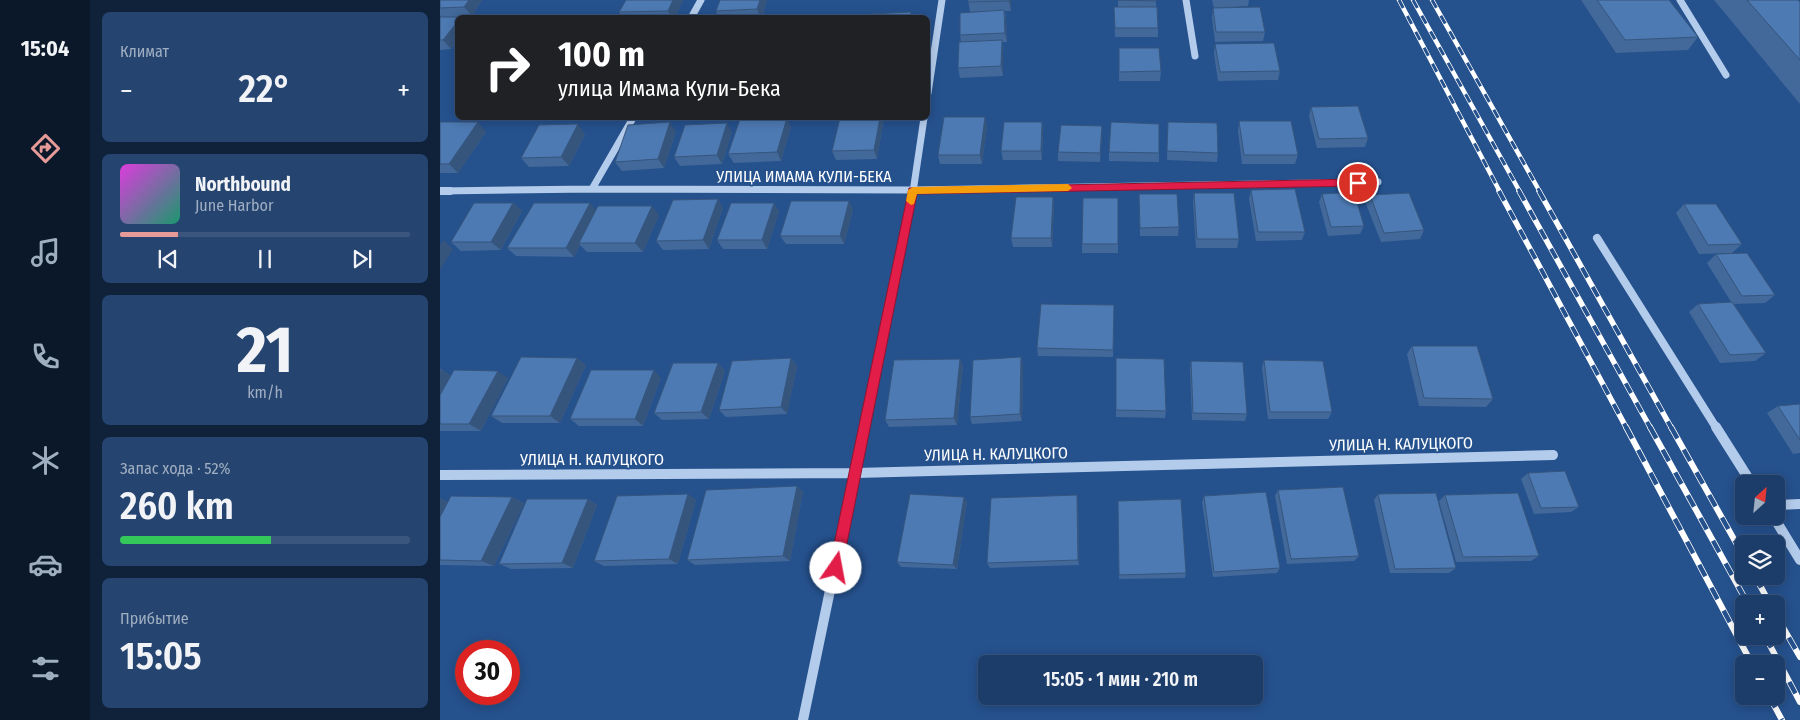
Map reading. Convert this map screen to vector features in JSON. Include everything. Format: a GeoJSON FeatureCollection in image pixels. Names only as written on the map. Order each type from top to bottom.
{"type":"FeatureCollection","features":[{"type":"Feature","properties":{"kind":"street"},"geometry":{"type":"LineString","coordinates":[[693,15],[701,0]]}},
{"type":"Feature","properties":{"kind":"street"},"geometry":{"type":"LineString","coordinates":[[930,80],[942,0]]}},
{"type":"Feature","properties":{"kind":"street"},"geometry":{"type":"LineString","coordinates":[[1186,0],[1195,56]]}},
{"type":"Feature","properties":{"kind":"street"},"geometry":{"type":"LineString","coordinates":[[1680,0],[1726,75]]}},
{"type":"Feature","properties":{"kind":"street"},"geometry":{"type":"LineString","coordinates":[[592,189],[632,120]]}},
{"type":"Feature","properties":{"kind":"street"},"geometry":{"type":"LineString","coordinates":[[804,720],[913,190],[924,120]]}},
{"type":"Feature","properties":{"kind":"street","name":"УЛИЦА ИМАМА КУЛИ-БЕКА"},"geometry":{"type":"LineString","coordinates":[[440,191],[592,189],[913,190],[1378,182]]}},
{"type":"Feature","properties":{"kind":"street"},"geometry":{"type":"LineString","coordinates":[[1597,238],[1746,475]]}},
{"type":"Feature","properties":{"kind":"street","name":"УЛИЦА Н. КАЛУЦКОГО"},"geometry":{"type":"LineString","coordinates":[[440,475],[856,472],[1553,455]]}},
{"type":"Feature","properties":{"kind":"street"},"geometry":{"type":"LineString","coordinates":[[1785,505],[1800,504]]}},
{"type":"Feature","properties":{"kind":"street"},"geometry":{"type":"LineString","coordinates":[[1779,525],[1800,560]]}},
{"type":"Feature","properties":{"kind":"building"},"geometry":{"type":"Polygon","coordinates":[[[440,0],[469,0],[464,7],[440,8],[440,0]]]}},
{"type":"Feature","properties":{"kind":"building"},"geometry":{"type":"Polygon","coordinates":[[[626,0],[673,0],[668,11],[619,12],[626,0]]]}},
{"type":"Feature","properties":{"kind":"building"},"geometry":{"type":"Polygon","coordinates":[[[720,0],[760,0],[757,9],[716,11],[720,0]]]}},
{"type":"Feature","properties":{"kind":"building"},"geometry":{"type":"Polygon","coordinates":[[[968,0],[1009,0],[1009,1],[968,2],[968,0]]]}},
{"type":"Feature","properties":{"kind":"building"},"geometry":{"type":"Polygon","coordinates":[[[1118,0],[1156,0],[1156,1],[1118,0]]]}},
{"type":"Feature","properties":{"kind":"building"},"geometry":{"type":"Polygon","coordinates":[[[1597,0],[1669,0],[1698,37],[1625,40],[1597,0]]]}},
{"type":"Feature","properties":{"kind":"building"},"geometry":{"type":"Polygon","coordinates":[[[1747,0],[1798,0],[1800,2],[1800,60],[1747,0]]]}},
{"type":"Feature","properties":{"kind":"building"},"geometry":{"type":"Polygon","coordinates":[[[1114,7],[1157,7],[1158,28],[1115,28],[1114,7]]]}},
{"type":"Feature","properties":{"kind":"building"},"geometry":{"type":"Polygon","coordinates":[[[1260,7],[1265,32],[1216,32],[1213,8],[1260,7]]]}},
{"type":"Feature","properties":{"kind":"building"},"geometry":{"type":"Polygon","coordinates":[[[1004,10],[1005,33],[960,35],[960,13],[1004,10]]]}},
{"type":"Feature","properties":{"kind":"building"},"geometry":{"type":"Polygon","coordinates":[[[911,12],[910,15],[871,14],[911,12]]]}},
{"type":"Feature","properties":{"kind":"building"},"geometry":{"type":"Polygon","coordinates":[[[440,17],[455,17],[455,25],[443,40],[440,40],[440,17]]]}},
{"type":"Feature","properties":{"kind":"building"},"geometry":{"type":"Polygon","coordinates":[[[1002,40],[1001,66],[958,68],[959,42],[1002,40]]]}},
{"type":"Feature","properties":{"kind":"building"},"geometry":{"type":"Polygon","coordinates":[[[1274,43],[1280,71],[1220,72],[1215,44],[1274,43]]]}},
{"type":"Feature","properties":{"kind":"building"},"geometry":{"type":"Polygon","coordinates":[[[1119,48],[1159,48],[1161,71],[1119,72],[1119,48]]]}},
{"type":"Feature","properties":{"kind":"building"},"geometry":{"type":"Polygon","coordinates":[[[1358,106],[1368,138],[1319,139],[1311,107],[1358,106]]]}},
{"type":"Feature","properties":{"kind":"building"},"geometry":{"type":"Polygon","coordinates":[[[944,117],[985,117],[980,155],[938,155],[944,117]]]}},
{"type":"Feature","properties":{"kind":"building"},"geometry":{"type":"Polygon","coordinates":[[[740,120],[786,120],[777,152],[728,154],[740,120]]]}},
{"type":"Feature","properties":{"kind":"building"},"geometry":{"type":"Polygon","coordinates":[[[840,120],[880,120],[874,150],[832,151],[840,120]]]}},
{"type":"Feature","properties":{"kind":"building"},"geometry":{"type":"Polygon","coordinates":[[[1239,121],[1291,121],[1298,155],[1244,155],[1239,121]]]}},
{"type":"Feature","properties":{"kind":"building"},"geometry":{"type":"Polygon","coordinates":[[[440,122],[478,122],[449,164],[440,164],[440,122]]]}},
{"type":"Feature","properties":{"kind":"building"},"geometry":{"type":"Polygon","coordinates":[[[670,122],[658,159],[615,162],[628,125],[670,122]]]}},
{"type":"Feature","properties":{"kind":"building"},"geometry":{"type":"Polygon","coordinates":[[[1004,122],[1042,122],[1041,151],[1001,151],[1004,122]]]}},
{"type":"Feature","properties":{"kind":"building"},"geometry":{"type":"Polygon","coordinates":[[[1111,122],[1159,124],[1159,153],[1109,152],[1111,122]]]}},
{"type":"Feature","properties":{"kind":"building"},"geometry":{"type":"Polygon","coordinates":[[[1168,122],[1217,123],[1218,153],[1167,151],[1168,122]]]}},
{"type":"Feature","properties":{"kind":"building"},"geometry":{"type":"Polygon","coordinates":[[[727,123],[717,155],[674,157],[685,125],[727,123]]]}},
{"type":"Feature","properties":{"kind":"building"},"geometry":{"type":"Polygon","coordinates":[[[578,124],[561,157],[521,158],[539,125],[578,124]]]}},
{"type":"Feature","properties":{"kind":"building"},"geometry":{"type":"Polygon","coordinates":[[[1061,125],[1102,126],[1100,153],[1058,152],[1061,125]]]}},
{"type":"Feature","properties":{"kind":"building"},"geometry":{"type":"Polygon","coordinates":[[[1295,189],[1305,232],[1258,232],[1251,190],[1295,189]]]}},
{"type":"Feature","properties":{"kind":"building"},"geometry":{"type":"Polygon","coordinates":[[[1354,192],[1364,226],[1331,227],[1322,194],[1354,192]]]}},
{"type":"Feature","properties":{"kind":"building"},"geometry":{"type":"Polygon","coordinates":[[[1194,193],[1234,193],[1239,239],[1197,239],[1194,193]]]}},
{"type":"Feature","properties":{"kind":"building"},"geometry":{"type":"Polygon","coordinates":[[[1409,193],[1424,230],[1384,233],[1370,195],[1409,193]]]}},
{"type":"Feature","properties":{"kind":"building"},"geometry":{"type":"Polygon","coordinates":[[[1139,194],[1177,194],[1179,227],[1140,228],[1139,194]]]}},
{"type":"Feature","properties":{"kind":"building"},"geometry":{"type":"Polygon","coordinates":[[[1016,197],[1053,197],[1051,238],[1011,238],[1016,197]]]}},
{"type":"Feature","properties":{"kind":"building"},"geometry":{"type":"Polygon","coordinates":[[[1083,198],[1118,198],[1118,244],[1082,244],[1083,198]]]}},
{"type":"Feature","properties":{"kind":"building"},"geometry":{"type":"Polygon","coordinates":[[[718,199],[703,240],[656,241],[673,200],[718,199]]]}},
{"type":"Feature","properties":{"kind":"building"},"geometry":{"type":"Polygon","coordinates":[[[791,201],[849,201],[840,236],[780,236],[791,201]]]}},
{"type":"Feature","properties":{"kind":"building"},"geometry":{"type":"Polygon","coordinates":[[[474,203],[513,203],[491,242],[451,242],[474,203]]]}},
{"type":"Feature","properties":{"kind":"building"},"geometry":{"type":"Polygon","coordinates":[[[534,203],[590,203],[566,248],[507,248],[534,203]]]}},
{"type":"Feature","properties":{"kind":"building"},"geometry":{"type":"Polygon","coordinates":[[[731,203],[774,203],[762,240],[717,240],[731,203]]]}},
{"type":"Feature","properties":{"kind":"building"},"geometry":{"type":"Polygon","coordinates":[[[1684,204],[1716,204],[1742,244],[1708,245],[1684,204]]]}},
{"type":"Feature","properties":{"kind":"building"},"geometry":{"type":"Polygon","coordinates":[[[598,206],[652,206],[635,243],[579,243],[598,206]]]}},
{"type":"Feature","properties":{"kind":"building"},"geometry":{"type":"Polygon","coordinates":[[[1747,253],[1775,295],[1742,296],[1716,254],[1747,253]]]}},
{"type":"Feature","properties":{"kind":"building"},"geometry":{"type":"Polygon","coordinates":[[[1732,302],[1766,353],[1730,355],[1698,304],[1732,302]]]}},
{"type":"Feature","properties":{"kind":"building"},"geometry":{"type":"Polygon","coordinates":[[[1041,304],[1114,305],[1113,350],[1037,348],[1041,304]]]}},
{"type":"Feature","properties":{"kind":"building"},"geometry":{"type":"Polygon","coordinates":[[[1412,346],[1477,346],[1493,399],[1424,398],[1412,346]]]}},
{"type":"Feature","properties":{"kind":"building"},"geometry":{"type":"Polygon","coordinates":[[[521,357],[577,358],[550,416],[491,416],[521,357]]]}},
{"type":"Feature","properties":{"kind":"building"},"geometry":{"type":"Polygon","coordinates":[[[1021,357],[1020,414],[970,417],[973,360],[1021,357]]]}},
{"type":"Feature","properties":{"kind":"building"},"geometry":{"type":"Polygon","coordinates":[[[791,358],[781,407],[719,410],[732,361],[791,358]]]}},
{"type":"Feature","properties":{"kind":"building"},"geometry":{"type":"Polygon","coordinates":[[[1116,358],[1164,359],[1166,411],[1116,410],[1116,358]]]}},
{"type":"Feature","properties":{"kind":"building"},"geometry":{"type":"Polygon","coordinates":[[[960,359],[954,418],[885,420],[894,360],[960,359]]]}},
{"type":"Feature","properties":{"kind":"building"},"geometry":{"type":"Polygon","coordinates":[[[1264,360],[1323,361],[1332,412],[1270,412],[1264,360]]]}},
{"type":"Feature","properties":{"kind":"building"},"geometry":{"type":"Polygon","coordinates":[[[1191,361],[1243,362],[1247,414],[1193,413],[1191,361]]]}},
{"type":"Feature","properties":{"kind":"building"},"geometry":{"type":"Polygon","coordinates":[[[673,363],[718,363],[701,412],[654,413],[673,363]]]}},
{"type":"Feature","properties":{"kind":"building"},"geometry":{"type":"Polygon","coordinates":[[[454,370],[498,371],[469,424],[440,424],[440,395],[454,370]]]}},
{"type":"Feature","properties":{"kind":"building"},"geometry":{"type":"Polygon","coordinates":[[[591,370],[654,370],[635,419],[570,419],[591,370]]]}},
{"type":"Feature","properties":{"kind":"building"},"geometry":{"type":"Polygon","coordinates":[[[1800,404],[1800,440],[1778,406],[1800,404]]]}},
{"type":"Feature","properties":{"kind":"building"},"geometry":{"type":"Polygon","coordinates":[[[1565,471],[1579,507],[1541,508],[1528,473],[1565,471]]]}},
{"type":"Feature","properties":{"kind":"building"},"geometry":{"type":"Polygon","coordinates":[[[797,486],[783,556],[687,560],[706,490],[797,486]]]}},
{"type":"Feature","properties":{"kind":"building"},"geometry":{"type":"Polygon","coordinates":[[[1343,487],[1359,556],[1291,559],[1278,490],[1343,487]]]}},
{"type":"Feature","properties":{"kind":"building"},"geometry":{"type":"Polygon","coordinates":[[[1266,492],[1280,568],[1214,572],[1204,496],[1266,492]]]}},
{"type":"Feature","properties":{"kind":"building"},"geometry":{"type":"Polygon","coordinates":[[[1436,493],[1456,568],[1395,569],[1378,494],[1436,493]]]}},
{"type":"Feature","properties":{"kind":"building"},"geometry":{"type":"Polygon","coordinates":[[[1518,493],[1539,556],[1463,557],[1445,495],[1518,493]]]}},
{"type":"Feature","properties":{"kind":"building"},"geometry":{"type":"Polygon","coordinates":[[[688,494],[669,559],[594,561],[617,496],[688,494]]]}},
{"type":"Feature","properties":{"kind":"building"},"geometry":{"type":"Polygon","coordinates":[[[910,494],[964,497],[953,565],[897,562],[910,494]]]}},
{"type":"Feature","properties":{"kind":"building"},"geometry":{"type":"Polygon","coordinates":[[[1077,495],[1078,560],[987,563],[991,498],[1077,495]]]}},
{"type":"Feature","properties":{"kind":"building"},"geometry":{"type":"Polygon","coordinates":[[[451,496],[512,497],[481,561],[440,560],[440,517],[451,496]]]}},
{"type":"Feature","properties":{"kind":"building"},"geometry":{"type":"Polygon","coordinates":[[[527,499],[588,499],[562,563],[499,564],[527,499]]]}},
{"type":"Feature","properties":{"kind":"building"},"geometry":{"type":"Polygon","coordinates":[[[1181,499],[1186,573],[1119,575],[1118,501],[1181,499]]]}},
{"type":"Feature","properties":{"kind":"railway"},"geometry":{"type":"LineString","coordinates":[[1399,0],[1500,192]]}},
{"type":"Feature","properties":{"kind":"railway"},"geometry":{"type":"LineString","coordinates":[[1413,0],[1520,192]]}},
{"type":"Feature","properties":{"kind":"railway"},"geometry":{"type":"LineString","coordinates":[[1432,0],[1540,192]]}},
{"type":"Feature","properties":{"kind":"railway"},"geometry":{"type":"LineString","coordinates":[[1499,191],[1627,429]]}},
{"type":"Feature","properties":{"kind":"railway"},"geometry":{"type":"LineString","coordinates":[[1519,191],[1651,429]]}},
{"type":"Feature","properties":{"kind":"railway"},"geometry":{"type":"LineString","coordinates":[[1539,191],[1672,429]]}},
{"type":"Feature","properties":{"kind":"railway"},"geometry":{"type":"LineString","coordinates":[[1626,427],[1747,655]]}},
{"type":"Feature","properties":{"kind":"railway"},"geometry":{"type":"LineString","coordinates":[[1650,427],[1743,595]]}},
{"type":"Feature","properties":{"kind":"railway"},"geometry":{"type":"LineString","coordinates":[[1671,427],[1735,541]]}},
{"type":"Feature","properties":{"kind":"railway"},"geometry":{"type":"LineString","coordinates":[[1760,585],[1765,595]]}},
{"type":"Feature","properties":{"kind":"railway"},"geometry":{"type":"LineString","coordinates":[[1785,631],[1800,657]]}},
{"type":"Feature","properties":{"kind":"railway"},"geometry":{"type":"LineString","coordinates":[[1770,645],[1800,702]]}},
{"type":"Feature","properties":{"kind":"railway"},"geometry":{"type":"LineString","coordinates":[[1774,705],[1782,720]]}},
{"type":"Feature","properties":{"kind":"slow traffic"},"geometry":{"type":"LineString","coordinates":[[911,201],[913,190],[1068,188]]}},
{"type":"Feature","properties":{"kind":"route"},"geometry":{"type":"LineString","coordinates":[[836,568],[913,190],[1358,183]]}}]}
